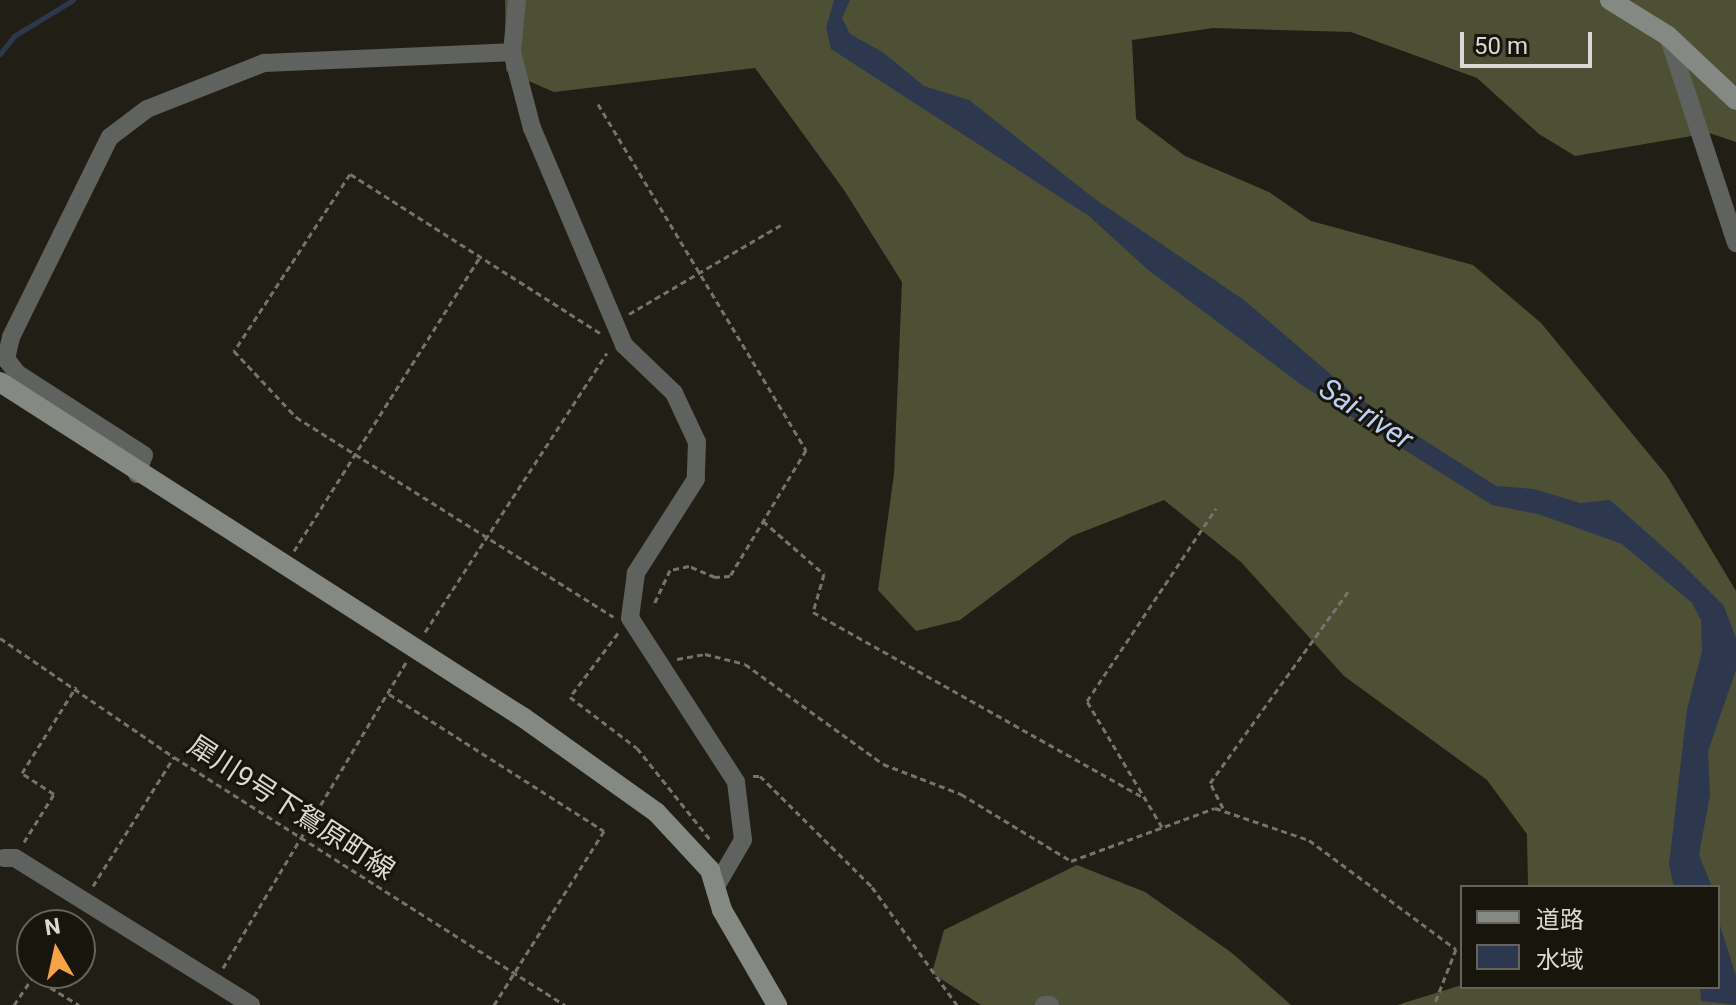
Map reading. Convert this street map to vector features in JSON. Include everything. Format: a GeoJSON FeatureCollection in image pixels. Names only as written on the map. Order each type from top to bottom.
{"type":"FeatureCollection","features":[{"type":"Feature","properties":{"kind":"street"},"geometry":{"type":"LineString","coordinates":[[517,0],[512,52],[532,128],[615,322],[619,343],[674,393],[697,442],[696,479],[636,573],[630,618],[733,777],[743,840],[715,888]]}},
{"type":"Feature","properties":{"kind":"street"},"geometry":{"type":"LineString","coordinates":[[1610,0],[1668,36],[1736,100]]}},
{"type":"Feature","properties":{"kind":"street"},"geometry":{"type":"LineString","coordinates":[[1668,36],[1736,243]]}},
{"type":"Feature","properties":{"kind":"street"},"geometry":{"type":"LineString","coordinates":[[134,472],[144,455],[17,373],[6,359],[11,337],[110,137],[147,109],[264,63],[512,52]]}},
{"type":"Feature","properties":{"kind":"street"},"geometry":{"type":"LineString","coordinates":[[0,382],[413,651],[524,718],[657,813],[710,870],[715,888],[777,1005]]}},
{"type":"Feature","properties":{"kind":"street"},"geometry":{"type":"LineString","coordinates":[[9,858],[251,1005]]}},
{"type":"Feature","properties":{"kind":"path"},"geometry":{"type":"LineString","coordinates":[[598,104],[806,450],[730,576],[715,577],[689,566],[670,570],[653,606]]}},
{"type":"Feature","properties":{"kind":"path"},"geometry":{"type":"LineString","coordinates":[[215,982],[304,839],[413,651],[488,538],[619,343],[350,174],[234,351],[296,417],[488,538],[616,619],[630,618]]}},
{"type":"Feature","properties":{"kind":"path"},"geometry":{"type":"LineString","coordinates":[[615,322],[701,275],[781,225]]}},
{"type":"Feature","properties":{"kind":"path"},"geometry":{"type":"LineString","coordinates":[[284,567],[480,257]]}},
{"type":"Feature","properties":{"kind":"path"},"geometry":{"type":"LineString","coordinates":[[1162,827],[1087,701],[1216,508]]}},
{"type":"Feature","properties":{"kind":"path"},"geometry":{"type":"LineString","coordinates":[[763,521],[824,574],[813,612],[1146,799]]}},
{"type":"Feature","properties":{"kind":"path"},"geometry":{"type":"LineString","coordinates":[[1224,811],[1210,783],[1348,592]]}},
{"type":"Feature","properties":{"kind":"path"},"geometry":{"type":"LineString","coordinates":[[630,618],[570,697],[637,748],[715,847]]}},
{"type":"Feature","properties":{"kind":"path","name":"犀川9号下鴛原町線"},"geometry":{"type":"LineString","coordinates":[[0,638],[76,687],[174,757],[565,1005]]}},
{"type":"Feature","properties":{"kind":"path"},"geometry":{"type":"LineString","coordinates":[[658,662],[705,654],[745,664],[883,764],[961,794],[1071,861],[1215,808],[1309,840],[1456,949],[1434,1005]]}},
{"type":"Feature","properties":{"kind":"path"},"geometry":{"type":"LineString","coordinates":[[9,858],[54,794],[22,773],[76,687]]}},
{"type":"Feature","properties":{"kind":"path"},"geometry":{"type":"LineString","coordinates":[[388,694],[604,831],[494,1005]]}},
{"type":"Feature","properties":{"kind":"path"},"geometry":{"type":"LineString","coordinates":[[82,904],[174,757]]}},
{"type":"Feature","properties":{"kind":"path"},"geometry":{"type":"LineString","coordinates":[[733,777],[760,776],[872,887],[957,1005]]}},
{"type":"Feature","properties":{"kind":"path"},"geometry":{"type":"LineString","coordinates":[[14,1005],[33,977],[79,1005]]}},
{"type":"Feature","properties":{"kind":"green space"},"geometry":{"type":"Polygon","coordinates":[[[505,0],[1736,0],[1736,142],[1709,133],[1575,156],[1539,134],[1477,78],[1351,32],[1213,28],[1132,40],[1136,119],[1185,156],[1269,192],[1311,221],[1473,265],[1541,323],[1667,476],[1736,591],[1736,1005],[1397,1005],[1460,986],[1460,989],[1720,989],[1720,885],[1528,885],[1527,834],[1487,780],[1344,676],[1241,562],[1164,500],[1072,536],[960,620],[916,631],[878,590],[894,474],[902,282],[844,190],[755,68],[554,92],[506,71],[505,0]]]}},
{"type":"Feature","properties":{"kind":"green space"},"geometry":{"type":"Polygon","coordinates":[[[1077,865],[1145,892],[1232,953],[1291,1005],[981,1005],[932,973],[944,930],[1077,865]]]}},
{"type":"Feature","properties":{"kind":"water","name":"Sai-river"},"geometry":{"type":"Polygon","coordinates":[[[834,0],[850,0],[842,18],[850,34],[884,53],[924,86],[969,100],[1095,199],[1244,300],[1357,397],[1496,486],[1534,489],[1580,503],[1610,500],[1679,561],[1724,606],[1736,638],[1736,670],[1708,751],[1710,795],[1699,855],[1711,885],[1674,885],[1669,865],[1687,709],[1702,651],[1701,620],[1692,603],[1622,544],[1538,514],[1492,505],[1303,386],[1147,269],[1089,216],[831,49],[826,28],[834,0]]]}},
{"type":"Feature","properties":{"kind":"water"},"geometry":{"type":"Polygon","coordinates":[[[1720,925],[1736,976],[1736,1005],[1701,1001],[1700,989],[1720,989],[1720,925]]]}},
{"type":"Feature","properties":{"kind":"waterway"},"geometry":{"type":"LineString","coordinates":[[0,54],[14,36],[73,0]]}}]}
